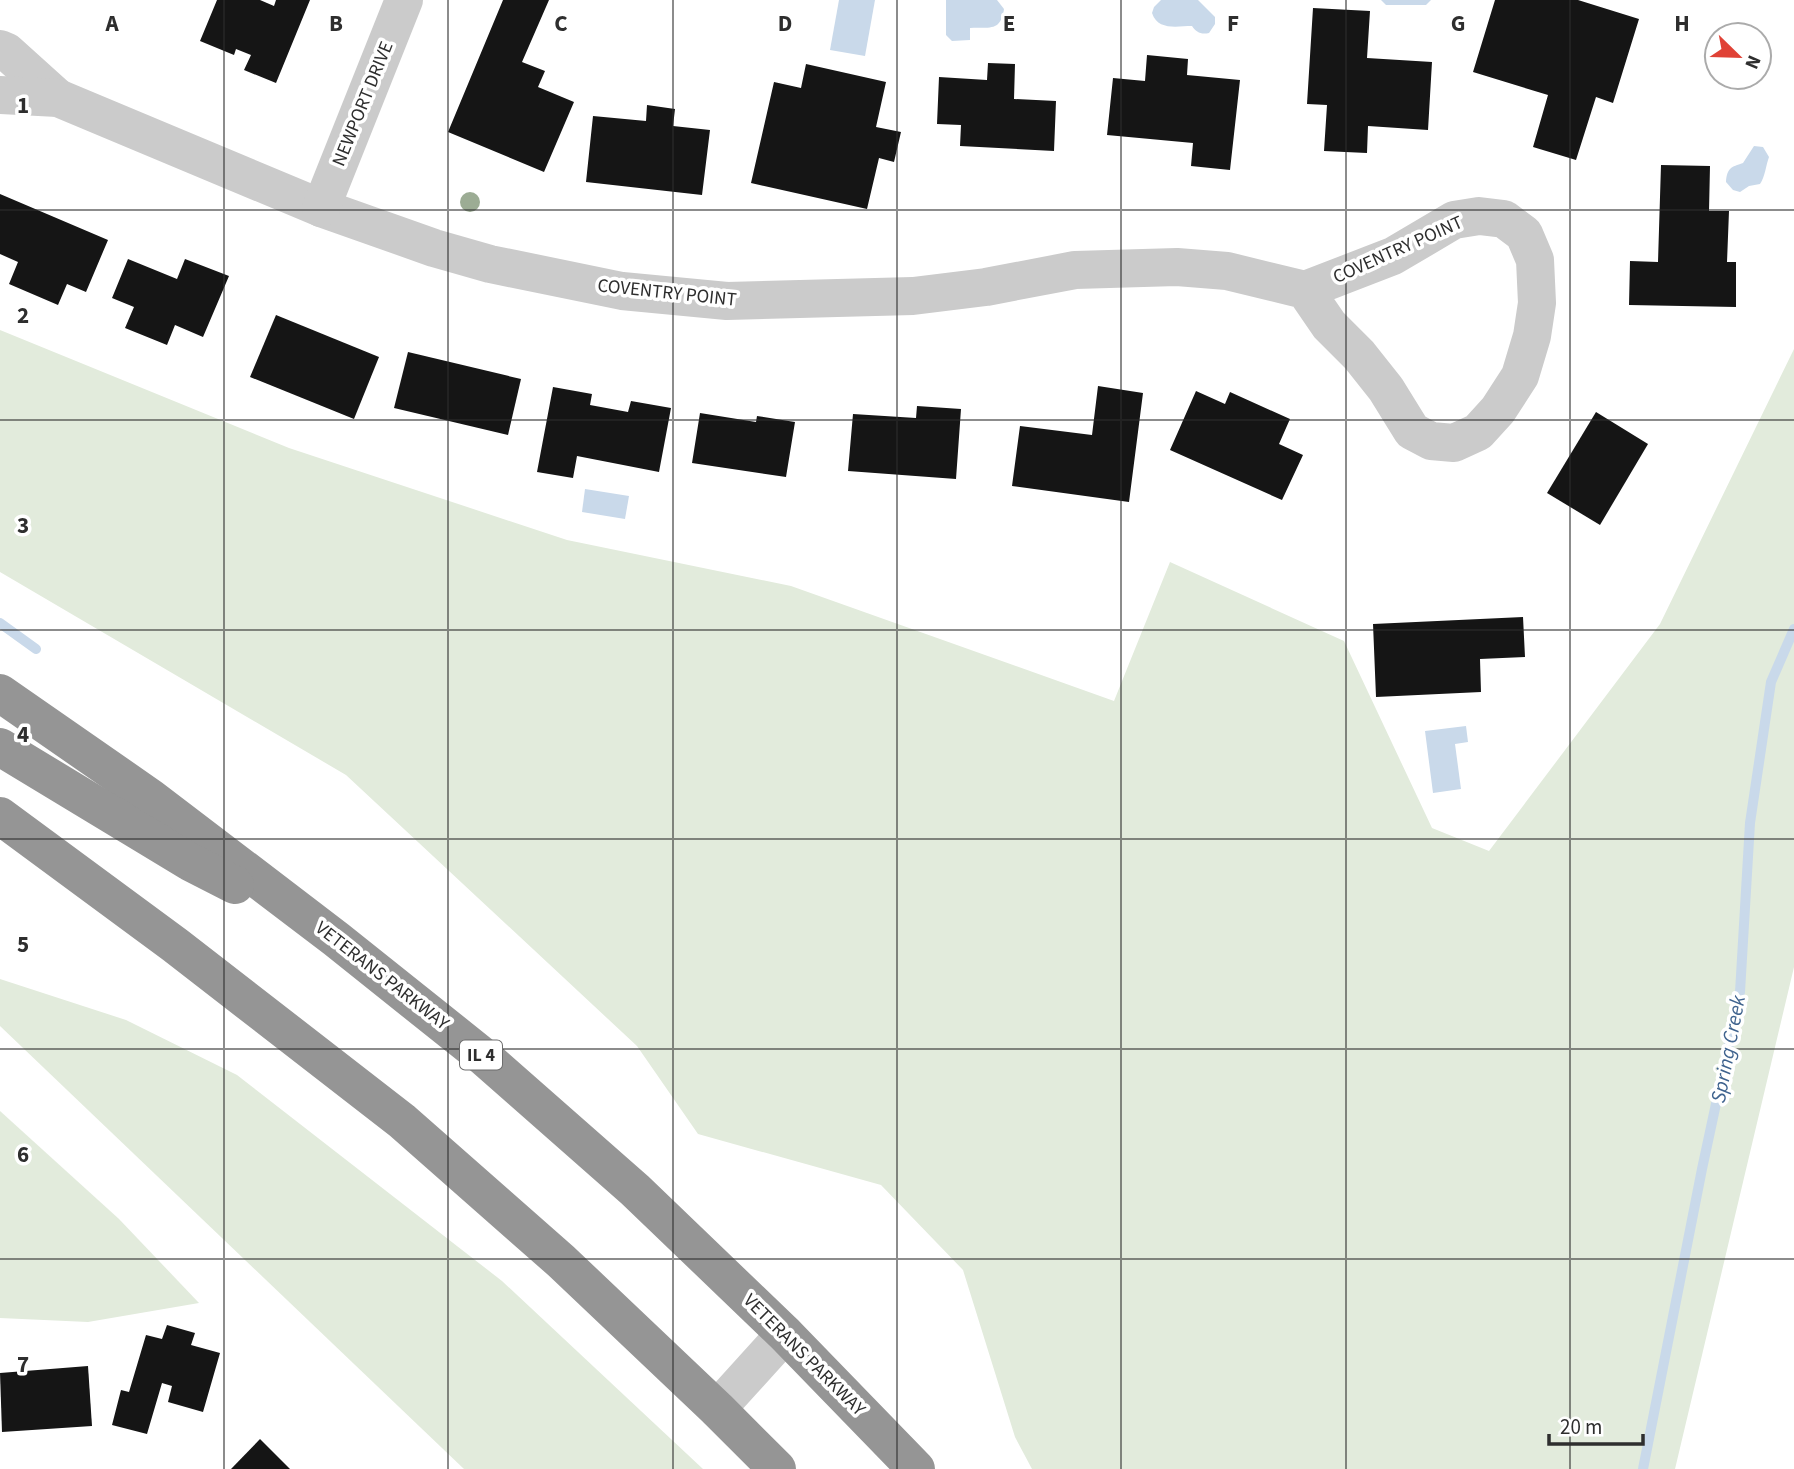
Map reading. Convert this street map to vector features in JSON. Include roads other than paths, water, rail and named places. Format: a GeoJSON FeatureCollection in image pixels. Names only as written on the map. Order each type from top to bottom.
{"type":"FeatureCollection","features":[{"type":"Feature","properties":{"kind":"highway","name":"VETERANS PARKWAY"},"geometry":{"type":"LineString","coordinates":[[0,693],[151,798],[336,939],[485,1058],[635,1190],[785,1334],[916,1469]]}},
{"type":"Feature","properties":{"kind":"highway"},"geometry":{"type":"LineString","coordinates":[[0,747],[190,862],[336,939]]}},
{"type":"Feature","properties":{"kind":"highway"},"geometry":{"type":"LineString","coordinates":[[0,816],[175,945],[402,1121],[561,1261],[777,1469]]}},
{"type":"Feature","properties":{"kind":"street","name":"NEWPORT DRIVE"},"geometry":{"type":"LineString","coordinates":[[321,208],[404,0]]}},
{"type":"Feature","properties":{"kind":"street","name":"COVENTRY POINT"},"geometry":{"type":"LineString","coordinates":[[0,49],[7,52],[58,99]]}},
{"type":"Feature","properties":{"kind":"street","name":"COVENTRY POINT"},"geometry":{"type":"LineString","coordinates":[[0,95],[58,99],[321,208],[434,248],[490,264],[622,291],[727,301],[913,296],[986,287],[1075,270],[1177,267],[1227,271],[1305,289],[1393,256],[1454,220],[1479,216],[1503,219],[1524,233],[1535,260],[1536,303],[1532,336],[1520,376],[1499,410],[1478,432],[1454,443],[1430,441],[1412,431],[1386,389],[1359,355],[1329,325],[1305,289]]}},
{"type":"Feature","properties":{"kind":"street"},"geometry":{"type":"LineString","coordinates":[[717,1409],[785,1334]]}},
{"type":"Feature","properties":{"kind":"water"},"geometry":{"type":"Polygon","coordinates":[[[839,0],[875,0],[865,56],[830,50],[839,0]]]}},
{"type":"Feature","properties":{"kind":"water"},"geometry":{"type":"Polygon","coordinates":[[[946,0],[997,0],[1004,9],[997,25],[970,28],[970,40],[952,41],[946,35],[946,0]]]}},
{"type":"Feature","properties":{"kind":"water"},"geometry":{"type":"Polygon","coordinates":[[[1161,0],[1198,0],[1215,17],[1215,24],[1209,33],[1204,34],[1192,26],[1163,25],[1152,13],[1161,0]]]}},
{"type":"Feature","properties":{"kind":"water"},"geometry":{"type":"Polygon","coordinates":[[[1381,0],[1431,0],[1426,5],[1386,5],[1381,0]]]}},
{"type":"Feature","properties":{"kind":"water"},"geometry":{"type":"Polygon","coordinates":[[[1754,146],[1763,147],[1769,157],[1762,181],[1740,192],[1733,190],[1726,182],[1727,174],[1733,167],[1743,163],[1754,146]]]}},
{"type":"Feature","properties":{"kind":"water"},"geometry":{"type":"Polygon","coordinates":[[[585,489],[629,496],[625,519],[582,512],[585,489]]]}},
{"type":"Feature","properties":{"kind":"water"},"geometry":{"type":"Polygon","coordinates":[[[1466,726],[1468,742],[1455,744],[1461,789],[1433,793],[1425,731],[1466,726]]]}},
{"type":"Feature","properties":{"kind":"waterway"},"geometry":{"type":"LineString","coordinates":[[0,623],[36,649]]}},
{"type":"Feature","properties":{"kind":"waterway","name":"Spring Creek"},"geometry":{"type":"LineString","coordinates":[[1643,1469],[1740,992],[1750,823],[1771,682],[1794,629]]}}]}
